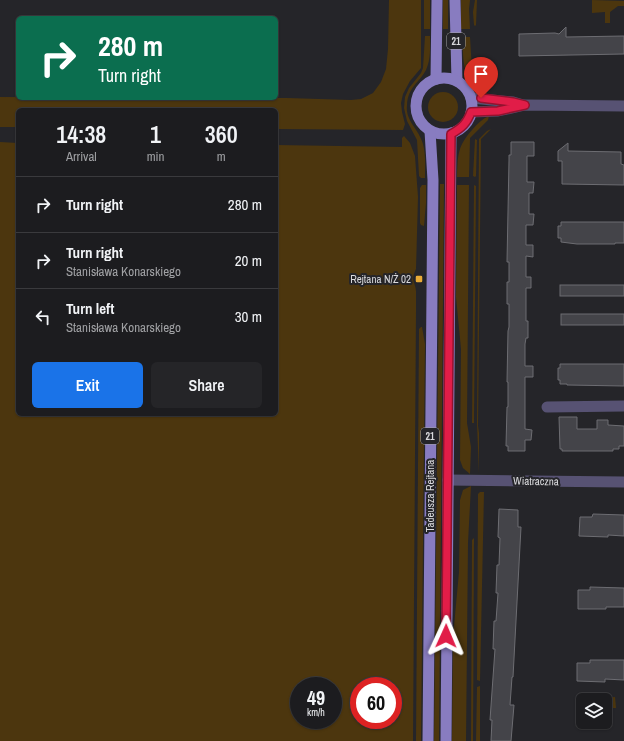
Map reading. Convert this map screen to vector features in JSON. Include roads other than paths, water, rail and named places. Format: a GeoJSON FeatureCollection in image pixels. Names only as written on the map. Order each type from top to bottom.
{"type":"FeatureCollection","features":[{"type":"Feature","properties":{"kind":"main road","name":"21"},"geometry":{"type":"LineString","coordinates":[[436,79],[437,0]]}},
{"type":"Feature","properties":{"kind":"main road","name":"21"},"geometry":{"type":"LineString","coordinates":[[455,0],[457,81]]}},
{"type":"Feature","properties":{"kind":"main road"},"geometry":{"type":"LineString","coordinates":[[447,78],[457,81],[463,85],[472,105],[467,122],[460,129],[451,134],[440,134],[430,131],[421,124],[416,114],[415,103],[419,92],[426,84],[436,79],[447,78]]}},
{"type":"Feature","properties":{"kind":"main road","name":"Tadeusza Rejtana"},"geometry":{"type":"LineString","coordinates":[[428,741],[433,180],[430,131]]}},
{"type":"Feature","properties":{"kind":"main road","name":"Tadeusza Rejtana"},"geometry":{"type":"LineString","coordinates":[[446,741],[451,134]]}},
{"type":"Feature","properties":{"kind":"street"},"geometry":{"type":"LineString","coordinates":[[470,98],[513,102],[525,105]]}},
{"type":"Feature","properties":{"kind":"street"},"geometry":{"type":"LineString","coordinates":[[471,112],[498,111],[525,105],[624,106]]}},
{"type":"Feature","properties":{"kind":"street"},"geometry":{"type":"LineString","coordinates":[[547,407],[624,406]]}},
{"type":"Feature","properties":{"kind":"street","name":"Wiatraczna"},"geometry":{"type":"LineString","coordinates":[[448,480],[624,482]]}},
{"type":"Feature","properties":{"kind":"place","name":"Rejtana N/Ż 02"},"geometry":{"type":"Point","coordinates":[419,279]}}]}
